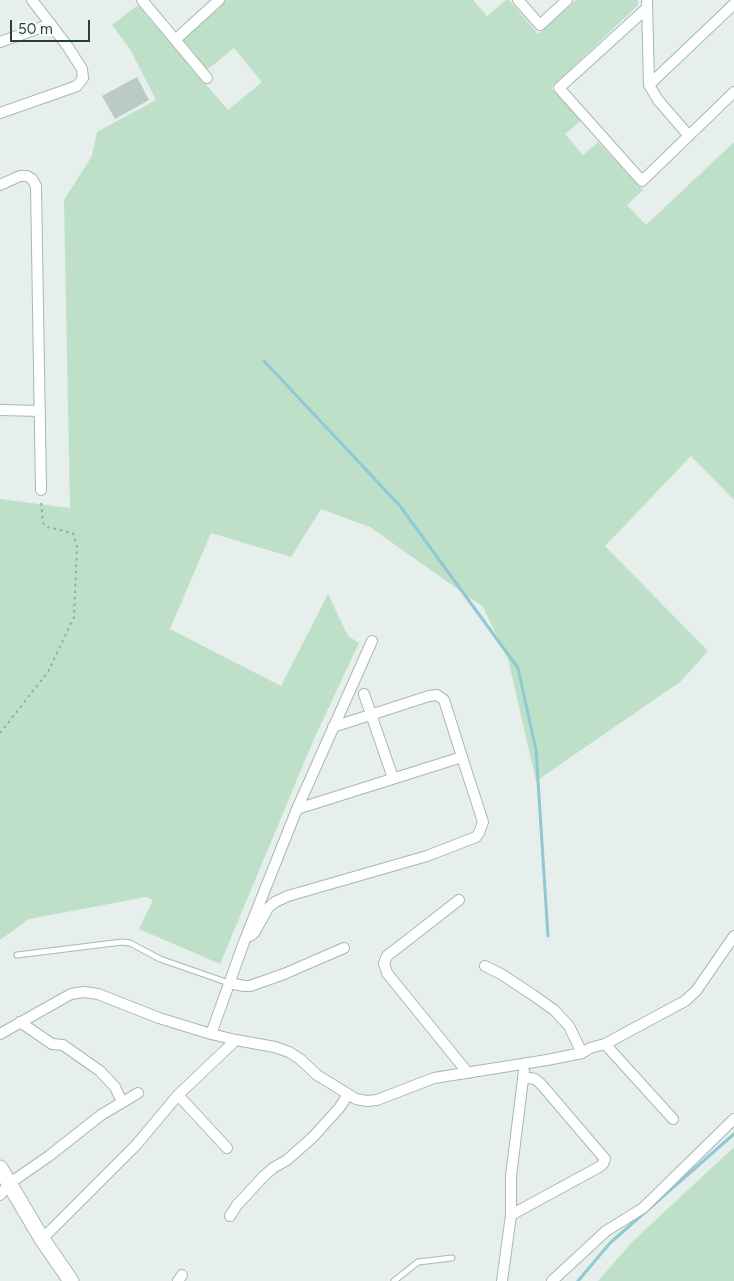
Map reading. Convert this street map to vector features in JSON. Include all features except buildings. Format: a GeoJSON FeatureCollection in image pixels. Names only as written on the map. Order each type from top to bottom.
{"type":"FeatureCollection","features":[{"type":"Feature","properties":{"kind":"main road"},"geometry":{"type":"LineString","coordinates":[[0,1168],[5,1189],[71,1281]]}},
{"type":"Feature","properties":{"kind":"street"},"geometry":{"type":"LineString","coordinates":[[0,113],[76,86],[82,78],[82,69],[32,0]]}},
{"type":"Feature","properties":{"kind":"street"},"geometry":{"type":"LineString","coordinates":[[142,0],[207,78]]}},
{"type":"Feature","properties":{"kind":"street"},"geometry":{"type":"LineString","coordinates":[[175,40],[219,0]]}},
{"type":"Feature","properties":{"kind":"street"},"geometry":{"type":"LineString","coordinates":[[518,0],[540,25],[567,0]]}},
{"type":"Feature","properties":{"kind":"street"},"geometry":{"type":"LineString","coordinates":[[647,4],[649,84],[658,100],[689,136]]}},
{"type":"Feature","properties":{"kind":"street"},"geometry":{"type":"LineString","coordinates":[[647,4],[559,88],[642,180],[734,92]]}},
{"type":"Feature","properties":{"kind":"street"},"geometry":{"type":"LineString","coordinates":[[649,84],[734,4]]}},
{"type":"Feature","properties":{"kind":"street"},"geometry":{"type":"LineString","coordinates":[[0,42],[51,24]]}},
{"type":"Feature","properties":{"kind":"street"},"geometry":{"type":"LineString","coordinates":[[0,184],[20,176],[27,176],[32,179],[36,186],[41,490]]}},
{"type":"Feature","properties":{"kind":"street"},"geometry":{"type":"LineString","coordinates":[[0,410],[40,411]]}},
{"type":"Feature","properties":{"kind":"street"},"geometry":{"type":"LineString","coordinates":[[211,1034],[244,942],[297,809],[372,641]]}},
{"type":"Feature","properties":{"kind":"street"},"geometry":{"type":"LineString","coordinates":[[364,694],[394,778]]}},
{"type":"Feature","properties":{"kind":"street"},"geometry":{"type":"LineString","coordinates":[[244,942],[254,933],[268,908],[275,902],[288,896],[427,856],[476,837],[480,833],[483,822],[444,700],[440,696],[428,696],[333,727]]}},
{"type":"Feature","properties":{"kind":"street"},"geometry":{"type":"LineString","coordinates":[[297,809],[462,757]]}},
{"type":"Feature","properties":{"kind":"street"},"geometry":{"type":"LineString","coordinates":[[459,900],[386,956],[384,964],[387,973],[468,1073]]}},
{"type":"Feature","properties":{"kind":"street"},"geometry":{"type":"LineString","coordinates":[[0,1034],[71,994],[84,992],[98,994],[160,1018],[211,1034],[275,1047],[289,1052],[300,1059],[317,1075],[356,1099],[377,1100],[434,1078],[582,1053],[590,1048],[604,1044],[685,1001],[696,991],[734,936]]}},
{"type":"Feature","properties":{"kind":"street"},"geometry":{"type":"LineString","coordinates":[[229,983],[250,986],[284,974],[344,948]]}},
{"type":"Feature","properties":{"kind":"street"},"geometry":{"type":"LineString","coordinates":[[485,966],[534,994],[554,1010],[568,1026],[582,1053]]}},
{"type":"Feature","properties":{"kind":"street"},"geometry":{"type":"LineString","coordinates":[[20,1022],[52,1044],[63,1045],[100,1071],[115,1087],[122,1102]]}},
{"type":"Feature","properties":{"kind":"street"},"geometry":{"type":"LineString","coordinates":[[42,1239],[137,1144],[178,1095],[236,1040]]}},
{"type":"Feature","properties":{"kind":"street"},"geometry":{"type":"LineString","coordinates":[[604,1044],[673,1119]]}},
{"type":"Feature","properties":{"kind":"street"},"geometry":{"type":"LineString","coordinates":[[502,1281],[511,1215],[511,1176],[525,1064]]}},
{"type":"Feature","properties":{"kind":"street"},"geometry":{"type":"LineString","coordinates":[[511,1215],[599,1167],[605,1159],[541,1084],[535,1080],[523,1077]]}},
{"type":"Feature","properties":{"kind":"street"},"geometry":{"type":"LineString","coordinates":[[5,1189],[101,1115],[138,1093]]}},
{"type":"Feature","properties":{"kind":"street"},"geometry":{"type":"LineString","coordinates":[[230,1216],[237,1205],[264,1176],[313,1138],[340,1107],[348,1094]]}},
{"type":"Feature","properties":{"kind":"street"},"geometry":{"type":"LineString","coordinates":[[178,1095],[227,1148]]}},
{"type":"Feature","properties":{"kind":"street"},"geometry":{"type":"LineString","coordinates":[[552,1281],[606,1231],[643,1208],[734,1119]]}},
{"type":"Feature","properties":{"kind":"lane"},"geometry":{"type":"LineString","coordinates":[[18,955],[122,942],[130,943],[160,960],[229,983]]}},
{"type":"Feature","properties":{"kind":"lane"},"geometry":{"type":"LineString","coordinates":[[394,1281],[418,1262],[452,1258]]}},
{"type":"Feature","properties":{"kind":"path"},"geometry":{"type":"LineString","coordinates":[[0,733],[48,672],[74,617],[77,547],[73,533],[47,527],[43,523],[41,490]]}},
{"type":"Feature","properties":{"kind":"green space"},"geometry":{"type":"Polygon","coordinates":[[[226,0],[473,0],[487,16],[506,0],[509,0],[538,34],[576,0],[638,0],[638,5],[551,88],[582,120],[565,134],[583,155],[598,142],[643,190],[627,205],[646,225],[734,142],[734,500],[691,456],[605,546],[708,651],[680,682],[536,781],[508,659],[483,607],[370,527],[321,509],[291,557],[211,533],[170,629],[281,686],[328,594],[348,636],[359,643],[314,739],[220,964],[139,929],[153,900],[146,897],[29,919],[0,940],[0,499],[70,508],[64,200],[92,156],[97,132],[156,100],[130,49],[112,25],[138,5],[228,110],[262,82],[234,48],[207,70],[183,40],[226,0]]]}},
{"type":"Feature","properties":{"kind":"green space"},"geometry":{"type":"Polygon","coordinates":[[[734,1147],[734,1281],[598,1281],[633,1241],[734,1147]]]}},
{"type":"Feature","properties":{"kind":"waterway"},"geometry":{"type":"LineString","coordinates":[[264,361],[400,506],[518,668],[536,750],[548,936]]}},
{"type":"Feature","properties":{"kind":"waterway"},"geometry":{"type":"LineString","coordinates":[[578,1281],[610,1243],[734,1134]]}}]}
